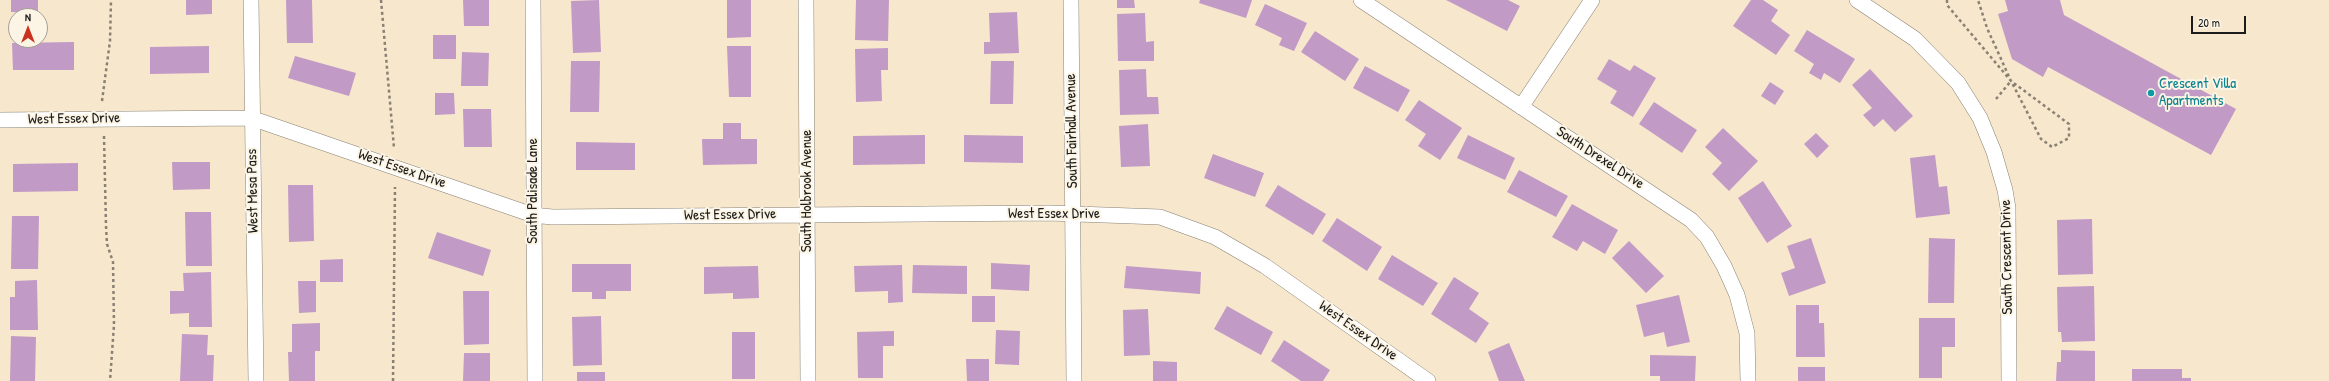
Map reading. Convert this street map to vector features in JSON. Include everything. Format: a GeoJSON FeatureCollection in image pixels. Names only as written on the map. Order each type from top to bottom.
{"type":"FeatureCollection","features":[{"type":"Feature","properties":{"kind":"street","name":"West Mesa Pass"},"geometry":{"type":"LineString","coordinates":[[251,0],[251,118],[256,381]]}},
{"type":"Feature","properties":{"kind":"street","name":"South Palisade Lane"},"geometry":{"type":"LineString","coordinates":[[533,0],[535,381]]}},
{"type":"Feature","properties":{"kind":"street","name":"South Holbrook Avenue"},"geometry":{"type":"LineString","coordinates":[[806,0],[808,381]]}},
{"type":"Feature","properties":{"kind":"street","name":"South Fairhall Avenue"},"geometry":{"type":"LineString","coordinates":[[1071,0],[1074,381]]}},
{"type":"Feature","properties":{"kind":"street","name":"South Drexel Drive"},"geometry":{"type":"LineString","coordinates":[[1361,0],[1679,210],[1707,237],[1724,266],[1743,314],[1747,333],[1748,381]]}},
{"type":"Feature","properties":{"kind":"street"},"geometry":{"type":"LineString","coordinates":[[1521,107],[1592,0]]}},
{"type":"Feature","properties":{"kind":"street","name":"South Crescent Drive"},"geometry":{"type":"LineString","coordinates":[[1857,0],[1915,39],[1958,83],[1980,118],[1994,152],[2005,190],[2008,208],[2008,381]]}},
{"type":"Feature","properties":{"kind":"street","name":"West Essex Drive"},"geometry":{"type":"LineString","coordinates":[[0,120],[251,118],[533,215],[552,217],[1073,214],[1160,217],[1215,237],[1265,266],[1428,381]]}},
{"type":"Feature","properties":{"kind":"path"},"geometry":{"type":"LineString","coordinates":[[102,101],[110,41],[111,0]]}},
{"type":"Feature","properties":{"kind":"path"},"geometry":{"type":"LineString","coordinates":[[381,0],[394,148]]}},
{"type":"Feature","properties":{"kind":"path"},"geometry":{"type":"LineString","coordinates":[[1947,0],[1947,5],[2011,81],[2069,124],[2069,138],[2052,147],[2041,139],[2011,81],[1987,28],[1978,0]]}},
{"type":"Feature","properties":{"kind":"path"},"geometry":{"type":"LineString","coordinates":[[1996,99],[2011,81]]}},
{"type":"Feature","properties":{"kind":"path"},"geometry":{"type":"LineString","coordinates":[[104,133],[107,244],[113,262],[114,325],[110,381]]}},
{"type":"Feature","properties":{"kind":"path"},"geometry":{"type":"LineString","coordinates":[[393,381],[395,187]]}},
{"type":"Feature","properties":{"kind":"building"},"geometry":{"type":"Polygon","coordinates":[[[11,0],[38,0],[38,8],[11,8],[11,0]]]}},
{"type":"Feature","properties":{"kind":"building"},"geometry":{"type":"Polygon","coordinates":[[[186,0],[212,0],[212,14],[186,15],[186,0]]]}},
{"type":"Feature","properties":{"kind":"building"},"geometry":{"type":"Polygon","coordinates":[[[286,0],[312,0],[313,43],[287,43],[286,0]]]}},
{"type":"Feature","properties":{"kind":"building"},"geometry":{"type":"Polygon","coordinates":[[[463,0],[489,0],[489,26],[464,26],[463,0]]]}},
{"type":"Feature","properties":{"kind":"building"},"geometry":{"type":"Polygon","coordinates":[[[599,0],[601,52],[573,53],[571,1],[599,0]]]}},
{"type":"Feature","properties":{"kind":"building"},"geometry":{"type":"Polygon","coordinates":[[[727,0],[751,0],[751,37],[727,38],[727,0]]]}},
{"type":"Feature","properties":{"kind":"building"},"geometry":{"type":"Polygon","coordinates":[[[856,0],[889,0],[888,41],[855,40],[856,0]]]}},
{"type":"Feature","properties":{"kind":"building"},"geometry":{"type":"Polygon","coordinates":[[[1117,0],[1134,0],[1135,8],[1117,8],[1117,0]]]}},
{"type":"Feature","properties":{"kind":"building"},"geometry":{"type":"Polygon","coordinates":[[[1200,0],[1252,0],[1246,18],[1199,3],[1200,0]]]}},
{"type":"Feature","properties":{"kind":"building"},"geometry":{"type":"Polygon","coordinates":[[[1446,0],[1508,0],[1520,6],[1507,31],[1446,0]]]}},
{"type":"Feature","properties":{"kind":"building"},"geometry":{"type":"Polygon","coordinates":[[[1751,0],[1763,0],[1778,10],[1771,21],[1790,35],[1776,55],[1733,26],[1751,0]]]}},
{"type":"Feature","properties":{"kind":"building","name":"Crescent Villa Apartments"},"geometry":{"type":"Polygon","coordinates":[[[2005,0],[2060,0],[2064,15],[2236,109],[2211,155],[2048,67],[2043,77],[2012,59],[1998,14],[2008,11],[2005,0]]]}},
{"type":"Feature","properties":{"kind":"building"},"geometry":{"type":"Polygon","coordinates":[[[1265,4],[1307,23],[1294,51],[1279,45],[1282,38],[1255,25],[1265,4]]]}},
{"type":"Feature","properties":{"kind":"building"},"geometry":{"type":"Polygon","coordinates":[[[1017,12],[1019,53],[984,54],[984,42],[990,42],[989,13],[1017,12]]]}},
{"type":"Feature","properties":{"kind":"building"},"geometry":{"type":"Polygon","coordinates":[[[1145,13],[1146,42],[1154,41],[1154,61],[1118,61],[1117,14],[1145,13]]]}},
{"type":"Feature","properties":{"kind":"building"},"geometry":{"type":"Polygon","coordinates":[[[1807,30],[1855,59],[1840,83],[1824,73],[1821,80],[1809,73],[1814,64],[1794,51],[1807,30]]]}},
{"type":"Feature","properties":{"kind":"building"},"geometry":{"type":"Polygon","coordinates":[[[1315,31],[1359,59],[1345,81],[1301,52],[1315,31]]]}},
{"type":"Feature","properties":{"kind":"building"},"geometry":{"type":"Polygon","coordinates":[[[433,35],[456,35],[456,59],[433,59],[433,35]]]}},
{"type":"Feature","properties":{"kind":"building"},"geometry":{"type":"Polygon","coordinates":[[[48,42],[74,42],[74,70],[13,70],[12,48],[48,48],[48,42]]]}},
{"type":"Feature","properties":{"kind":"building"},"geometry":{"type":"Polygon","coordinates":[[[209,46],[209,73],[150,74],[150,47],[209,46]]]}},
{"type":"Feature","properties":{"kind":"building"},"geometry":{"type":"Polygon","coordinates":[[[727,46],[751,46],[751,97],[729,97],[727,46]]]}},
{"type":"Feature","properties":{"kind":"building"},"geometry":{"type":"Polygon","coordinates":[[[888,48],[888,70],[881,70],[882,101],[856,102],[855,49],[888,48]]]}},
{"type":"Feature","properties":{"kind":"building"},"geometry":{"type":"Polygon","coordinates":[[[462,52],[489,53],[488,86],[461,86],[462,52]]]}},
{"type":"Feature","properties":{"kind":"building"},"geometry":{"type":"Polygon","coordinates":[[[295,56],[356,73],[349,96],[288,78],[295,56]]]}},
{"type":"Feature","properties":{"kind":"building"},"geometry":{"type":"Polygon","coordinates":[[[1609,59],[1630,71],[1634,65],[1656,78],[1633,117],[1610,103],[1617,91],[1597,79],[1609,59]]]}},
{"type":"Feature","properties":{"kind":"building"},"geometry":{"type":"Polygon","coordinates":[[[571,61],[600,61],[599,112],[570,112],[571,61]]]}},
{"type":"Feature","properties":{"kind":"building"},"geometry":{"type":"Polygon","coordinates":[[[991,61],[1014,61],[1013,104],[990,104],[991,61]]]}},
{"type":"Feature","properties":{"kind":"building"},"geometry":{"type":"Polygon","coordinates":[[[1365,66],[1410,90],[1398,112],[1353,88],[1365,66]]]}},
{"type":"Feature","properties":{"kind":"building"},"geometry":{"type":"Polygon","coordinates":[[[1146,69],[1147,97],[1158,97],[1159,114],[1120,115],[1119,70],[1146,69]]]}},
{"type":"Feature","properties":{"kind":"building"},"geometry":{"type":"Polygon","coordinates":[[[1870,69],[1913,116],[1895,132],[1883,119],[1874,127],[1863,115],[1872,108],[1852,85],[1870,69]]]}},
{"type":"Feature","properties":{"kind":"building"},"geometry":{"type":"Polygon","coordinates":[[[1770,82],[1784,91],[1775,105],[1761,96],[1770,82]]]}},
{"type":"Feature","properties":{"kind":"building"},"geometry":{"type":"Polygon","coordinates":[[[435,93],[454,93],[455,114],[435,115],[435,93]]]}},
{"type":"Feature","properties":{"kind":"building"},"geometry":{"type":"Polygon","coordinates":[[[1419,100],[1462,128],[1440,160],[1418,146],[1426,134],[1405,120],[1419,100]]]}},
{"type":"Feature","properties":{"kind":"building"},"geometry":{"type":"Polygon","coordinates":[[[1654,102],[1697,130],[1682,153],[1639,124],[1654,102]]]}},
{"type":"Feature","properties":{"kind":"building"},"geometry":{"type":"Polygon","coordinates":[[[463,109],[491,109],[492,147],[464,147],[463,109]]]}},
{"type":"Feature","properties":{"kind":"building"},"geometry":{"type":"Polygon","coordinates":[[[723,123],[741,123],[741,139],[757,139],[757,164],[703,165],[702,139],[723,139],[723,123]]]}},
{"type":"Feature","properties":{"kind":"building"},"geometry":{"type":"Polygon","coordinates":[[[1148,124],[1150,166],[1121,167],[1119,126],[1148,124]]]}},
{"type":"Feature","properties":{"kind":"building"},"geometry":{"type":"Polygon","coordinates":[[[1723,128],[1758,161],[1729,191],[1712,174],[1722,163],[1705,147],[1723,128]]]}},
{"type":"Feature","properties":{"kind":"building"},"geometry":{"type":"Polygon","coordinates":[[[1816,133],[1829,146],[1817,158],[1804,144],[1816,133]]]}},
{"type":"Feature","properties":{"kind":"building"},"geometry":{"type":"Polygon","coordinates":[[[925,135],[925,164],[853,165],[853,136],[925,135]]]}},
{"type":"Feature","properties":{"kind":"building"},"geometry":{"type":"Polygon","coordinates":[[[964,135],[1023,136],[1023,163],[964,162],[964,135]]]}},
{"type":"Feature","properties":{"kind":"building"},"geometry":{"type":"Polygon","coordinates":[[[1468,135],[1515,158],[1505,180],[1457,158],[1468,135]]]}},
{"type":"Feature","properties":{"kind":"building"},"geometry":{"type":"Polygon","coordinates":[[[576,142],[635,143],[635,170],[576,170],[576,142]]]}},
{"type":"Feature","properties":{"kind":"building"},"geometry":{"type":"Polygon","coordinates":[[[1213,154],[1264,173],[1255,197],[1204,178],[1213,154]]]}},
{"type":"Feature","properties":{"kind":"building"},"geometry":{"type":"Polygon","coordinates":[[[1935,155],[1939,187],[1947,186],[1950,214],[1916,218],[1910,158],[1935,155]]]}},
{"type":"Feature","properties":{"kind":"building"},"geometry":{"type":"Polygon","coordinates":[[[172,162],[210,162],[210,189],[173,190],[172,162]]]}},
{"type":"Feature","properties":{"kind":"building"},"geometry":{"type":"Polygon","coordinates":[[[78,163],[78,191],[13,192],[13,164],[78,163]]]}},
{"type":"Feature","properties":{"kind":"building"},"geometry":{"type":"Polygon","coordinates":[[[1519,170],[1568,196],[1556,217],[1507,192],[1519,170]]]}},
{"type":"Feature","properties":{"kind":"building"},"geometry":{"type":"Polygon","coordinates":[[[1763,181],[1792,226],[1767,243],[1738,198],[1763,181]]]}},
{"type":"Feature","properties":{"kind":"building"},"geometry":{"type":"Polygon","coordinates":[[[288,185],[313,185],[314,241],[289,242],[288,185]]]}},
{"type":"Feature","properties":{"kind":"building"},"geometry":{"type":"Polygon","coordinates":[[[1278,185],[1326,214],[1313,235],[1265,206],[1278,185]]]}},
{"type":"Feature","properties":{"kind":"building"},"geometry":{"type":"Polygon","coordinates":[[[1572,204],[1618,230],[1605,254],[1583,241],[1577,251],[1552,237],[1572,204]]]}},
{"type":"Feature","properties":{"kind":"building"},"geometry":{"type":"Polygon","coordinates":[[[185,212],[211,212],[212,266],[186,266],[185,212]]]}},
{"type":"Feature","properties":{"kind":"building"},"geometry":{"type":"Polygon","coordinates":[[[12,216],[39,216],[38,269],[11,269],[12,216]]]}},
{"type":"Feature","properties":{"kind":"building"},"geometry":{"type":"Polygon","coordinates":[[[1337,218],[1382,247],[1367,271],[1322,241],[1337,218]]]}},
{"type":"Feature","properties":{"kind":"building"},"geometry":{"type":"Polygon","coordinates":[[[2092,219],[2093,274],[2058,275],[2057,220],[2092,219]]]}},
{"type":"Feature","properties":{"kind":"building"},"geometry":{"type":"Polygon","coordinates":[[[437,232],[491,250],[483,276],[428,258],[437,232]]]}},
{"type":"Feature","properties":{"kind":"building"},"geometry":{"type":"Polygon","coordinates":[[[1811,238],[1826,283],[1789,296],[1781,273],[1795,268],[1787,246],[1811,238]]]}},
{"type":"Feature","properties":{"kind":"building"},"geometry":{"type":"Polygon","coordinates":[[[1929,238],[1955,239],[1954,303],[1928,303],[1929,238]]]}},
{"type":"Feature","properties":{"kind":"building"},"geometry":{"type":"Polygon","coordinates":[[[1629,241],[1664,276],[1646,293],[1612,258],[1629,241]]]}},
{"type":"Feature","properties":{"kind":"building"},"geometry":{"type":"Polygon","coordinates":[[[1392,255],[1438,283],[1423,306],[1378,279],[1392,255]]]}},
{"type":"Feature","properties":{"kind":"building"},"geometry":{"type":"Polygon","coordinates":[[[343,259],[343,282],[320,282],[320,260],[343,259]]]}},
{"type":"Feature","properties":{"kind":"building"},"geometry":{"type":"Polygon","coordinates":[[[991,263],[1030,265],[1029,291],[991,289],[991,263]]]}},
{"type":"Feature","properties":{"kind":"building"},"geometry":{"type":"Polygon","coordinates":[[[572,264],[631,264],[631,291],[606,291],[606,299],[592,299],[592,292],[572,292],[572,264]]]}},
{"type":"Feature","properties":{"kind":"building"},"geometry":{"type":"Polygon","coordinates":[[[902,265],[903,302],[888,303],[888,291],[855,292],[854,266],[902,265]]]}},
{"type":"Feature","properties":{"kind":"building"},"geometry":{"type":"Polygon","coordinates":[[[913,265],[967,266],[967,294],[912,293],[913,265]]]}},
{"type":"Feature","properties":{"kind":"building"},"geometry":{"type":"Polygon","coordinates":[[[758,266],[759,298],[733,299],[733,293],[704,294],[704,267],[758,266]]]}},
{"type":"Feature","properties":{"kind":"building"},"geometry":{"type":"Polygon","coordinates":[[[1126,266],[1201,272],[1200,294],[1124,288],[1126,266]]]}},
{"type":"Feature","properties":{"kind":"building"},"geometry":{"type":"Polygon","coordinates":[[[211,272],[212,327],[189,327],[189,313],[170,314],[170,291],[184,291],[183,273],[211,272]]]}},
{"type":"Feature","properties":{"kind":"building"},"geometry":{"type":"Polygon","coordinates":[[[1454,277],[1479,293],[1469,309],[1489,323],[1476,343],[1431,314],[1454,277]]]}},
{"type":"Feature","properties":{"kind":"building"},"geometry":{"type":"Polygon","coordinates":[[[37,280],[38,330],[10,330],[10,297],[15,297],[15,281],[37,280]]]}},
{"type":"Feature","properties":{"kind":"building"},"geometry":{"type":"Polygon","coordinates":[[[298,281],[316,281],[316,312],[299,313],[298,281]]]}},
{"type":"Feature","properties":{"kind":"building"},"geometry":{"type":"Polygon","coordinates":[[[2094,286],[2095,341],[2062,342],[2061,332],[2058,332],[2057,287],[2094,286]]]}},
{"type":"Feature","properties":{"kind":"building"},"geometry":{"type":"Polygon","coordinates":[[[463,291],[489,291],[489,344],[464,345],[463,291]]]}},
{"type":"Feature","properties":{"kind":"building"},"geometry":{"type":"Polygon","coordinates":[[[1679,295],[1690,342],[1667,347],[1664,332],[1644,337],[1636,305],[1679,295]]]}},
{"type":"Feature","properties":{"kind":"building"},"geometry":{"type":"Polygon","coordinates":[[[972,296],[995,296],[995,322],[972,322],[972,296]]]}},
{"type":"Feature","properties":{"kind":"building"},"geometry":{"type":"Polygon","coordinates":[[[1796,305],[1819,305],[1819,323],[1824,323],[1825,357],[1796,357],[1796,305]]]}},
{"type":"Feature","properties":{"kind":"building"},"geometry":{"type":"Polygon","coordinates":[[[1227,306],[1273,332],[1261,355],[1214,329],[1227,306]]]}},
{"type":"Feature","properties":{"kind":"building"},"geometry":{"type":"Polygon","coordinates":[[[1148,309],[1150,355],[1124,356],[1123,310],[1148,309]]]}},
{"type":"Feature","properties":{"kind":"building"},"geometry":{"type":"Polygon","coordinates":[[[601,316],[602,365],[573,366],[572,317],[601,316]]]}},
{"type":"Feature","properties":{"kind":"building"},"geometry":{"type":"Polygon","coordinates":[[[1919,318],[1955,318],[1955,347],[1942,347],[1942,378],[1919,378],[1919,318]]]}},
{"type":"Feature","properties":{"kind":"building"},"geometry":{"type":"Polygon","coordinates":[[[320,323],[320,351],[315,351],[315,381],[289,381],[288,352],[292,352],[292,324],[320,323]]]}},
{"type":"Feature","properties":{"kind":"building"},"geometry":{"type":"Polygon","coordinates":[[[996,330],[1020,331],[1019,365],[995,364],[996,330]]]}},
{"type":"Feature","properties":{"kind":"building"},"geometry":{"type":"Polygon","coordinates":[[[894,331],[894,346],[883,346],[883,378],[858,378],[857,332],[894,331]]]}},
{"type":"Feature","properties":{"kind":"building"},"geometry":{"type":"Polygon","coordinates":[[[732,332],[755,332],[755,379],[732,379],[732,332]]]}},
{"type":"Feature","properties":{"kind":"building"},"geometry":{"type":"Polygon","coordinates":[[[182,334],[208,335],[207,355],[214,355],[213,381],[180,381],[182,334]]]}},
{"type":"Feature","properties":{"kind":"building"},"geometry":{"type":"Polygon","coordinates":[[[11,336],[36,337],[35,381],[10,381],[11,336]]]}},
{"type":"Feature","properties":{"kind":"building"},"geometry":{"type":"Polygon","coordinates":[[[1284,340],[1330,370],[1323,381],[1301,381],[1271,361],[1284,340]]]}},
{"type":"Feature","properties":{"kind":"building"},"geometry":{"type":"Polygon","coordinates":[[[1509,343],[1525,381],[1499,381],[1488,352],[1509,343]]]}},
{"type":"Feature","properties":{"kind":"building"},"geometry":{"type":"Polygon","coordinates":[[[2061,350],[2095,351],[2095,381],[2056,381],[2057,362],[2061,362],[2061,350]]]}},
{"type":"Feature","properties":{"kind":"building"},"geometry":{"type":"Polygon","coordinates":[[[464,353],[490,353],[490,381],[463,381],[464,353]]]}},
{"type":"Feature","properties":{"kind":"building"},"geometry":{"type":"Polygon","coordinates":[[[1650,355],[1696,356],[1695,381],[1660,381],[1660,376],[1650,376],[1650,355]]]}},
{"type":"Feature","properties":{"kind":"building"},"geometry":{"type":"Polygon","coordinates":[[[966,359],[989,359],[989,381],[967,381],[966,359]]]}},
{"type":"Feature","properties":{"kind":"building"},"geometry":{"type":"Polygon","coordinates":[[[1153,361],[1177,362],[1177,381],[1153,381],[1153,361]]]}},
{"type":"Feature","properties":{"kind":"building"},"geometry":{"type":"Polygon","coordinates":[[[1798,367],[1825,367],[1825,381],[1798,381],[1798,367]]]}},
{"type":"Feature","properties":{"kind":"building"},"geometry":{"type":"Polygon","coordinates":[[[2132,369],[2182,369],[2182,378],[2191,378],[2191,381],[2132,381],[2132,369]]]}},
{"type":"Feature","properties":{"kind":"building"},"geometry":{"type":"Polygon","coordinates":[[[577,372],[605,372],[605,381],[577,381],[577,372]]]}},
{"type":"Feature","properties":{"kind":"place","name":"Crescent Villa Apartments"},"geometry":{"type":"Point","coordinates":[2151,93]}}]}
